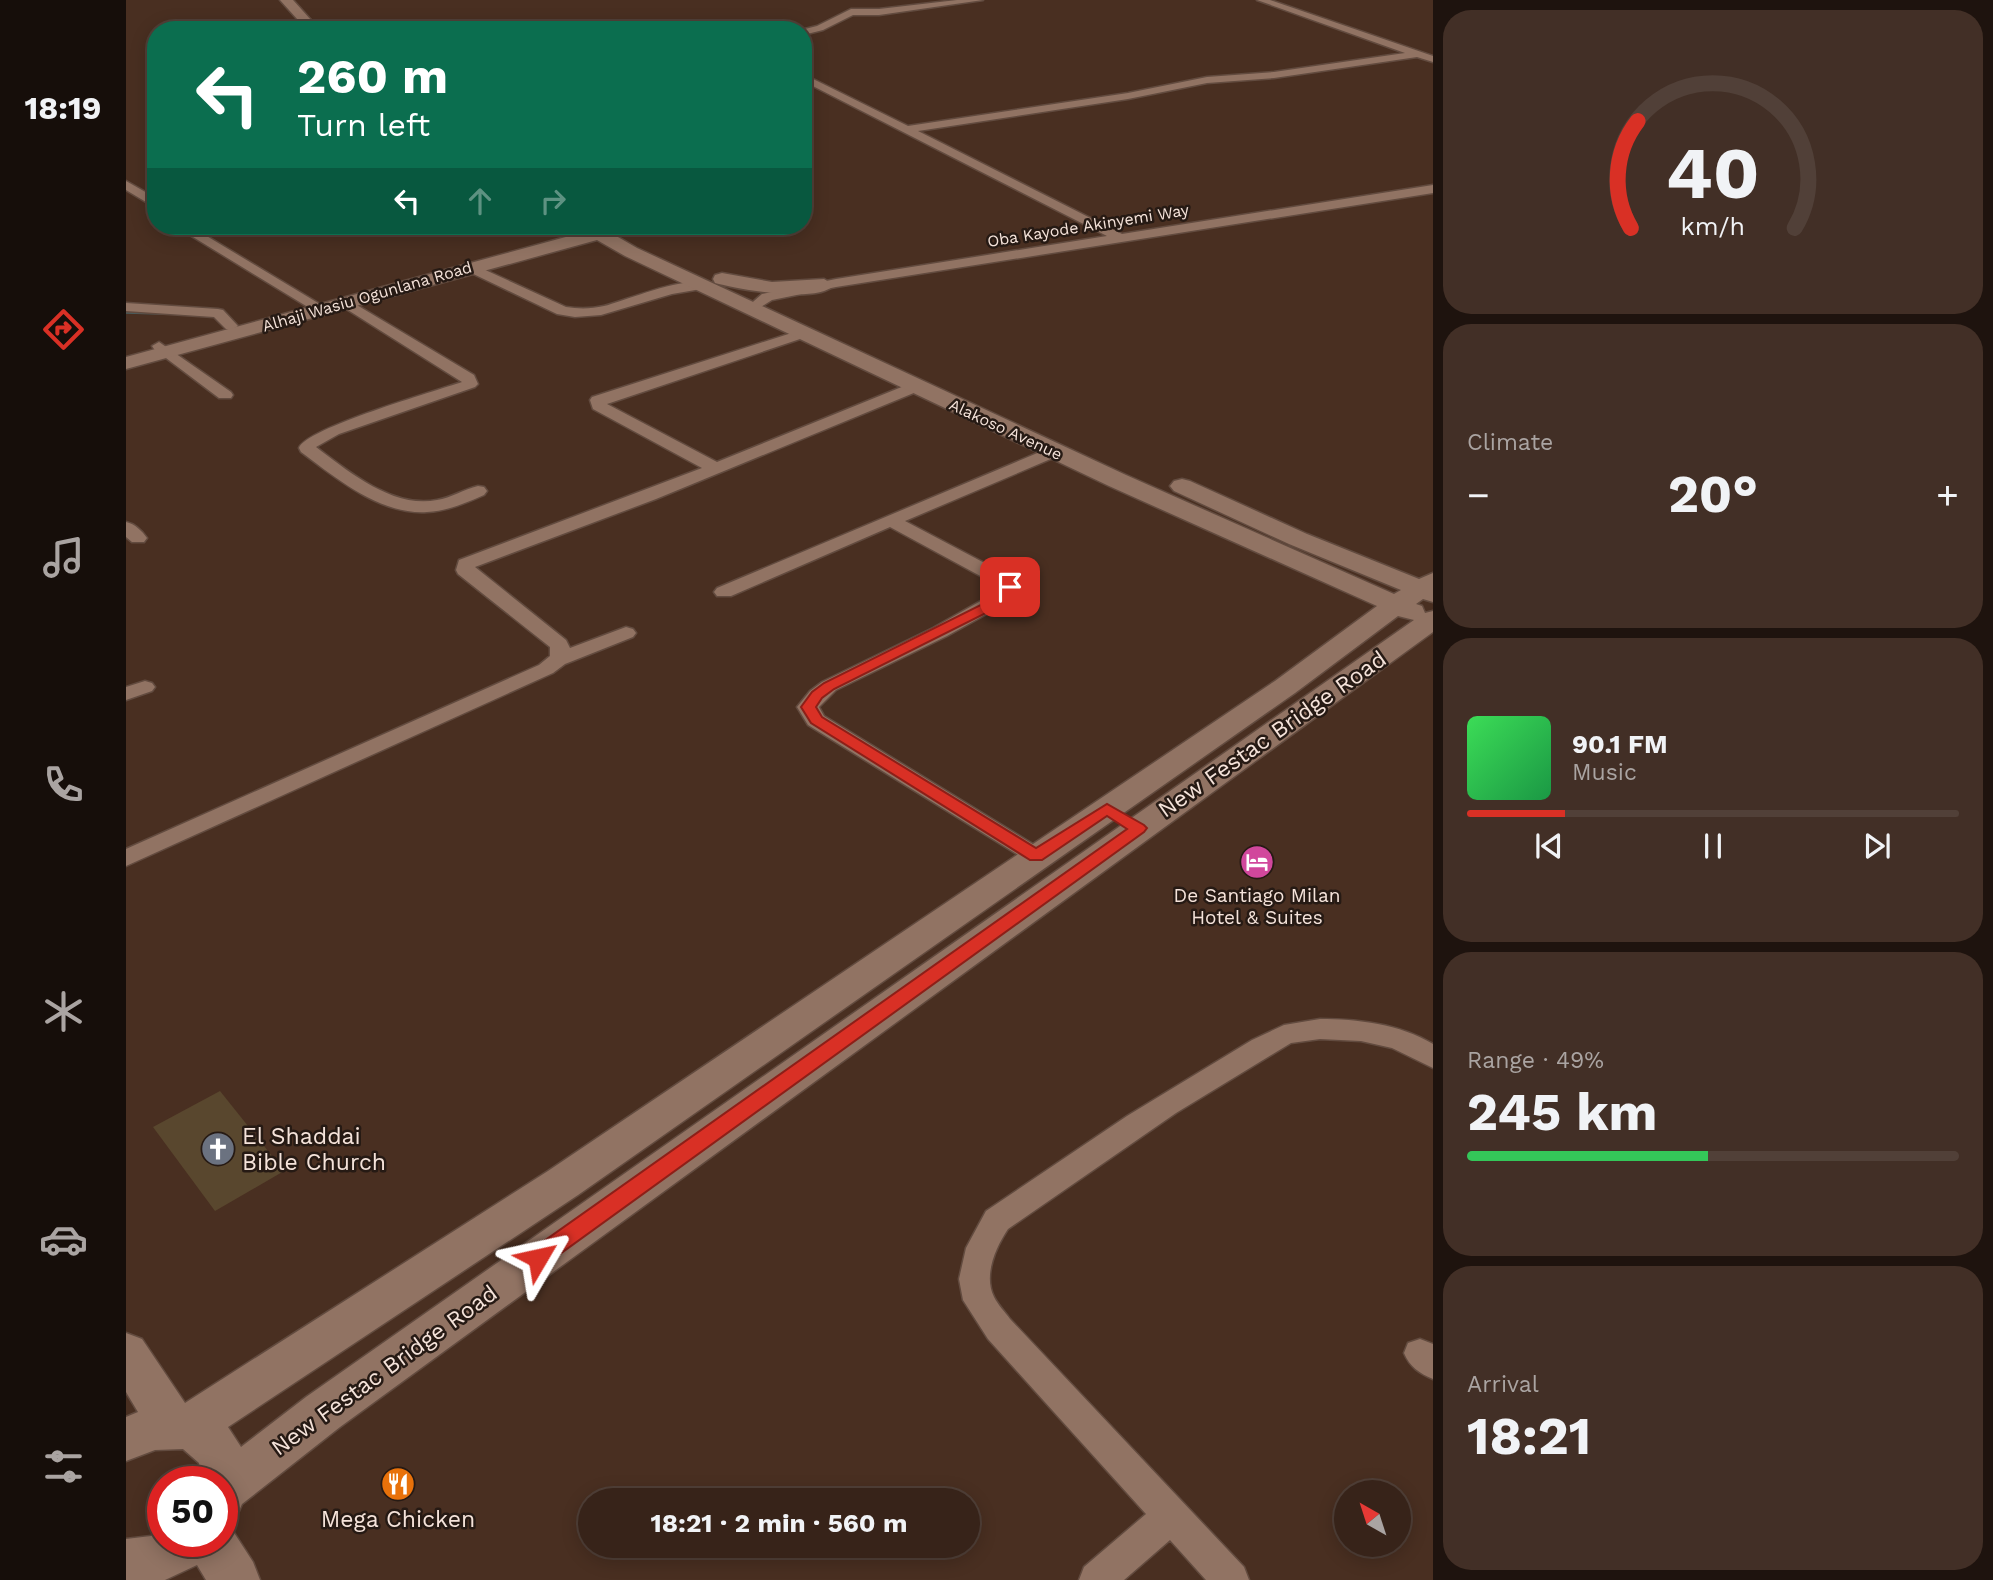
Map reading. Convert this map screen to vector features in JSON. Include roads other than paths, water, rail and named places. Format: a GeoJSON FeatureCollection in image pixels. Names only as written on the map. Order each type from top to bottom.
{"type":"FeatureCollection","features":[{"type":"Feature","properties":{"kind":"street"},"geometry":{"type":"LineString","coordinates":[[812,30],[851,12],[879,12],[979,0]]}},
{"type":"Feature","properties":{"kind":"street"},"geometry":{"type":"LineString","coordinates":[[1261,0],[1433,59]]}},
{"type":"Feature","properties":{"kind":"street"},"geometry":{"type":"LineString","coordinates":[[281,4],[291,21]]}},
{"type":"Feature","properties":{"kind":"street"},"geometry":{"type":"LineString","coordinates":[[281,4],[303,21]]}},
{"type":"Feature","properties":{"kind":"street"},"geometry":{"type":"LineString","coordinates":[[908,129],[1107,100],[1207,80],[1274,75],[1417,54]]}},
{"type":"Feature","properties":{"kind":"street"},"geometry":{"type":"LineString","coordinates":[[812,81],[1121,238]]}},
{"type":"Feature","properties":{"kind":"street"},"geometry":{"type":"LineString","coordinates":[[126,185],[147,199]]}},
{"type":"Feature","properties":{"kind":"street"},"geometry":{"type":"LineString","coordinates":[[126,197],[147,192]]}},
{"type":"Feature","properties":{"kind":"street","name":"Oba Kayode Akinyemi Way"},"geometry":{"type":"LineString","coordinates":[[764,305],[824,287],[1121,238],[1433,192]]}},
{"type":"Feature","properties":{"kind":"street","name":"Oba Kayode Akinyemi Way"},"geometry":{"type":"LineString","coordinates":[[824,287],[1433,192]]}},
{"type":"Feature","properties":{"kind":"street"},"geometry":{"type":"LineString","coordinates":[[126,197],[147,210]]}},
{"type":"Feature","properties":{"kind":"street"},"geometry":{"type":"LineString","coordinates":[[196,235],[317,307]]}},
{"type":"Feature","properties":{"kind":"street"},"geometry":{"type":"LineString","coordinates":[[530,248],[550,235]]}},
{"type":"Feature","properties":{"kind":"street","name":"Alhaji Wasiu Ogunlana Road"},"geometry":{"type":"LineString","coordinates":[[126,363],[231,326],[345,302],[574,235]]}},
{"type":"Feature","properties":{"kind":"street","name":"Alakoso Avenue"},"geometry":{"type":"LineString","coordinates":[[607,235],[631,252],[709,281]]}},
{"type":"Feature","properties":{"kind":"street","name":"Alakoso Avenue"},"geometry":{"type":"LineString","coordinates":[[612,235],[764,305],[809,318],[1330,564]]}},
{"type":"Feature","properties":{"kind":"street"},"geometry":{"type":"LineString","coordinates":[[530,248],[575,247],[631,252]]}},
{"type":"Feature","properties":{"kind":"street","name":"Alhaji Wasiu Ogunlana Road"},"geometry":{"type":"LineString","coordinates":[[126,355],[163,349],[530,248]]}},
{"type":"Feature","properties":{"kind":"street"},"geometry":{"type":"LineString","coordinates":[[470,267],[562,311],[579,314],[709,281],[751,288],[824,287],[809,318],[598,400],[599,406],[716,468]]}},
{"type":"Feature","properties":{"kind":"street"},"geometry":{"type":"LineString","coordinates":[[345,302],[468,378],[470,384],[333,431],[308,444],[307,448],[384,497],[412,505],[420,507],[445,504],[478,492]]}},
{"type":"Feature","properties":{"kind":"street"},"geometry":{"type":"LineString","coordinates":[[126,307],[218,313],[231,326]]}},
{"type":"Feature","properties":{"kind":"street","name":"Alakoso Avenue"},"geometry":{"type":"LineString","coordinates":[[809,318],[915,387],[1054,451],[1330,564],[1426,596]]}},
{"type":"Feature","properties":{"kind":"street"},"geometry":{"type":"LineString","coordinates":[[163,349],[225,395]]}},
{"type":"Feature","properties":{"kind":"street"},"geometry":{"type":"LineString","coordinates":[[558,660],[562,653],[559,644],[465,570],[466,564],[716,468],[915,387]]}},
{"type":"Feature","properties":{"kind":"street"},"geometry":{"type":"LineString","coordinates":[[724,592],[1054,451]]}},
{"type":"Feature","properties":{"kind":"street"},"geometry":{"type":"LineString","coordinates":[[890,520],[1004,581],[1010,587],[1010,593],[940,632],[829,686],[817,695],[808,707],[816,720],[1036,856]]}},
{"type":"Feature","properties":{"kind":"street"},"geometry":{"type":"LineString","coordinates":[[181,1427],[563,1183],[1352,638],[1426,596],[1380,565],[1330,564],[1350,612],[1352,638]]}},
{"type":"Feature","properties":{"kind":"street","name":"New Festac Bridge Road"},"geometry":{"type":"LineString","coordinates":[[238,1480],[399,1357],[1139,828],[1426,596]]}},
{"type":"Feature","properties":{"kind":"street"},"geometry":{"type":"LineString","coordinates":[[126,858],[546,669],[558,660],[626,632]]}},
{"type":"Feature","properties":{"kind":"street"},"geometry":{"type":"LineString","coordinates":[[1107,809],[1139,828]]}},
{"type":"Feature","properties":{"kind":"street"},"geometry":{"type":"LineString","coordinates":[[1231,1580],[999,1329],[979,1299],[975,1273],[981,1245],[997,1220],[1193,1088],[1285,1035],[1320,1030],[1362,1030],[1401,1041],[1433,1058]]}},
{"type":"Feature","properties":{"kind":"street"},"geometry":{"type":"LineString","coordinates":[[126,1353],[181,1427]]}},
{"type":"Feature","properties":{"kind":"street"},"geometry":{"type":"LineString","coordinates":[[126,1439],[151,1429],[181,1427],[210,1439],[224,1460],[224,1466]]}},
{"type":"Feature","properties":{"kind":"street"},"geometry":{"type":"LineString","coordinates":[[1097,1580],[1170,1516]]}},
{"type":"Feature","properties":{"kind":"street"},"geometry":{"type":"LineString","coordinates":[[141,1569],[163,1557]]}},
{"type":"Feature","properties":{"kind":"street"},"geometry":{"type":"LineString","coordinates":[[220,1557],[235,1580]]}},
{"type":"Feature","properties":{"kind":"waterway"},"geometry":{"type":"LineString","coordinates":[[126,312],[162,313]]}},
{"type":"Feature","properties":{"kind":"place","name":"De Santiago Milan Hotel & Suites"},"geometry":{"type":"Point","coordinates":[1257,862]}},
{"type":"Feature","properties":{"kind":"place","name":"El Shaddai Bible Church"},"geometry":{"type":"Point","coordinates":[218,1149]}},
{"type":"Feature","properties":{"kind":"place","name":"Mega Chicken"},"geometry":{"type":"Point","coordinates":[398,1484]}}]}
